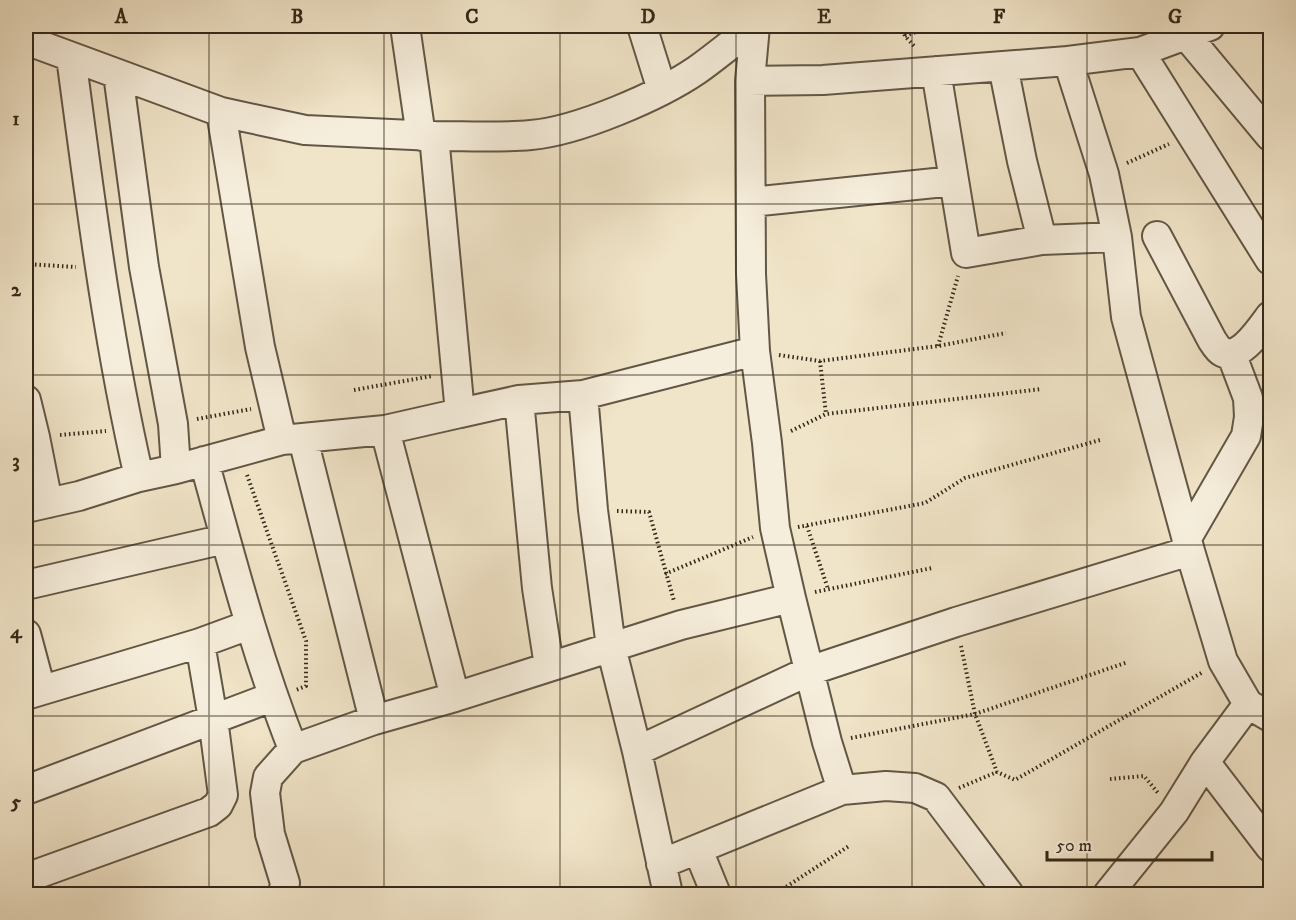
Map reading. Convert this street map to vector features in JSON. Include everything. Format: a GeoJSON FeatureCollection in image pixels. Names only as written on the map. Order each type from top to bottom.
{"type":"FeatureCollection","features":[{"type":"Feature","properties":{"kind":"street"},"geometry":{"type":"LineString","coordinates":[[405,26],[428,136],[460,413]]}},
{"type":"Feature","properties":{"kind":"street"},"geometry":{"type":"LineString","coordinates":[[642,26],[663,90]]}},
{"type":"Feature","properties":{"kind":"street"},"geometry":{"type":"LineString","coordinates":[[26,40],[221,112],[305,130],[428,136],[532,135],[586,121],[663,90],[696,70],[756,26]]}},
{"type":"Feature","properties":{"kind":"street"},"geometry":{"type":"LineString","coordinates":[[756,26],[750,81],[751,274],[755,351],[775,528],[827,742],[842,790]]}},
{"type":"Feature","properties":{"kind":"street"},"geometry":{"type":"LineString","coordinates":[[750,81],[823,80],[1068,61],[1140,52],[1198,30],[1270,136]]}},
{"type":"Feature","properties":{"kind":"street"},"geometry":{"type":"LineString","coordinates":[[1140,52],[1270,260]]}},
{"type":"Feature","properties":{"kind":"street"},"geometry":{"type":"LineString","coordinates":[[71,57],[99,268],[139,477]]}},
{"type":"Feature","properties":{"kind":"street"},"geometry":{"type":"LineString","coordinates":[[1068,61],[1104,174],[1117,237],[1126,317],[1188,544],[1223,661],[1259,710],[1205,762],[1174,812],[1108,894]]}},
{"type":"Feature","properties":{"kind":"street"},"geometry":{"type":"LineString","coordinates":[[1002,66],[1042,240]]}},
{"type":"Feature","properties":{"kind":"street"},"geometry":{"type":"LineString","coordinates":[[936,71],[966,253],[1042,240],[1117,237]]}},
{"type":"Feature","properties":{"kind":"street"},"geometry":{"type":"LineString","coordinates":[[118,74],[144,267],[173,424],[176,469]]}},
{"type":"Feature","properties":{"kind":"street"},"geometry":{"type":"LineString","coordinates":[[221,112],[260,347],[272,405],[293,440],[374,720]]}},
{"type":"Feature","properties":{"kind":"street"},"geometry":{"type":"LineString","coordinates":[[751,202],[954,182]]}},
{"type":"Feature","properties":{"kind":"street"},"geometry":{"type":"LineString","coordinates":[[1157,236],[1212,340],[1222,352],[1231,353],[1241,350],[1270,316]]}},
{"type":"Feature","properties":{"kind":"street"},"geometry":{"type":"LineString","coordinates":[[26,400],[35,437],[37,506],[139,477],[293,440],[385,430],[519,400],[583,395],[755,351]]}},
{"type":"Feature","properties":{"kind":"street"},"geometry":{"type":"LineString","coordinates":[[637,751],[809,671],[1188,544],[1246,436],[1249,417],[1248,398],[1231,353]]}},
{"type":"Feature","properties":{"kind":"street"},"geometry":{"type":"LineString","coordinates":[[583,395],[593,510],[611,647],[637,751],[668,894]]}},
{"type":"Feature","properties":{"kind":"street"},"geometry":{"type":"LineString","coordinates":[[519,400],[537,588],[549,666]]}},
{"type":"Feature","properties":{"kind":"street"},"geometry":{"type":"LineString","coordinates":[[385,430],[455,697]]}},
{"type":"Feature","properties":{"kind":"street"},"geometry":{"type":"LineString","coordinates":[[204,462],[249,625],[272,697],[293,749]]}},
{"type":"Feature","properties":{"kind":"street"},"geometry":{"type":"LineString","coordinates":[[26,585],[225,539]]}},
{"type":"Feature","properties":{"kind":"street"},"geometry":{"type":"LineString","coordinates":[[283,894],[285,883],[270,834],[266,793],[268,777],[293,749],[374,720],[455,697],[681,624],[791,598]]}},
{"type":"Feature","properties":{"kind":"street"},"geometry":{"type":"LineString","coordinates":[[26,634],[33,692],[200,644],[249,625]]}},
{"type":"Feature","properties":{"kind":"street"},"geometry":{"type":"LineString","coordinates":[[26,878],[209,812],[218,805],[223,795],[200,644]]}},
{"type":"Feature","properties":{"kind":"street"},"geometry":{"type":"LineString","coordinates":[[26,790],[272,697]]}},
{"type":"Feature","properties":{"kind":"street"},"geometry":{"type":"LineString","coordinates":[[1205,762],[1270,847]]}},
{"type":"Feature","properties":{"kind":"street"},"geometry":{"type":"LineString","coordinates":[[661,864],[842,790],[895,786],[915,788],[936,797],[1009,894]]}},
{"type":"Feature","properties":{"kind":"street"},"geometry":{"type":"LineString","coordinates":[[223,795],[266,793]]}},
{"type":"Feature","properties":{"kind":"street"},"geometry":{"type":"LineString","coordinates":[[676,894],[713,886],[698,850]]}},
{"type":"Feature","properties":{"kind":"path"},"geometry":{"type":"LineString","coordinates":[[901,26],[905,36],[932,26]]}},
{"type":"Feature","properties":{"kind":"path"},"geometry":{"type":"LineString","coordinates":[[1104,174],[1191,134]]}},
{"type":"Feature","properties":{"kind":"path"},"geometry":{"type":"LineString","coordinates":[[938,346],[966,253]]}},
{"type":"Feature","properties":{"kind":"path"},"geometry":{"type":"LineString","coordinates":[[26,264],[99,268]]}},
{"type":"Feature","properties":{"kind":"path"},"geometry":{"type":"LineString","coordinates":[[755,351],[820,361],[938,346],[1006,333]]}},
{"type":"Feature","properties":{"kind":"path"},"geometry":{"type":"LineString","coordinates":[[820,361],[826,414]]}},
{"type":"Feature","properties":{"kind":"path"},"geometry":{"type":"LineString","coordinates":[[354,390],[456,372]]}},
{"type":"Feature","properties":{"kind":"path"},"geometry":{"type":"LineString","coordinates":[[767,443],[826,414],[1042,389]]}},
{"type":"Feature","properties":{"kind":"path"},"geometry":{"type":"LineString","coordinates":[[173,424],[272,405]]}},
{"type":"Feature","properties":{"kind":"path"},"geometry":{"type":"LineString","coordinates":[[35,437],[128,429]]}},
{"type":"Feature","properties":{"kind":"path"},"geometry":{"type":"LineString","coordinates":[[932,568],[828,589],[807,526],[925,503],[965,478],[1100,440]]}},
{"type":"Feature","properties":{"kind":"path"},"geometry":{"type":"LineString","coordinates":[[239,452],[306,641],[306,686],[272,697]]}},
{"type":"Feature","properties":{"kind":"path"},"geometry":{"type":"LineString","coordinates":[[593,510],[649,512],[665,574],[775,528]]}},
{"type":"Feature","properties":{"kind":"path"},"geometry":{"type":"LineString","coordinates":[[956,622],[975,714],[997,772],[1015,780],[1223,661]]}},
{"type":"Feature","properties":{"kind":"path"},"geometry":{"type":"LineString","coordinates":[[827,742],[975,714],[1128,662]]}},
{"type":"Feature","properties":{"kind":"path"},"geometry":{"type":"LineString","coordinates":[[936,797],[997,772]]}},
{"type":"Feature","properties":{"kind":"path"},"geometry":{"type":"LineString","coordinates":[[1110,779],[1144,776],[1174,812]]}},
{"type":"Feature","properties":{"kind":"path"},"geometry":{"type":"LineString","coordinates":[[775,894],[849,846]]}}]}
